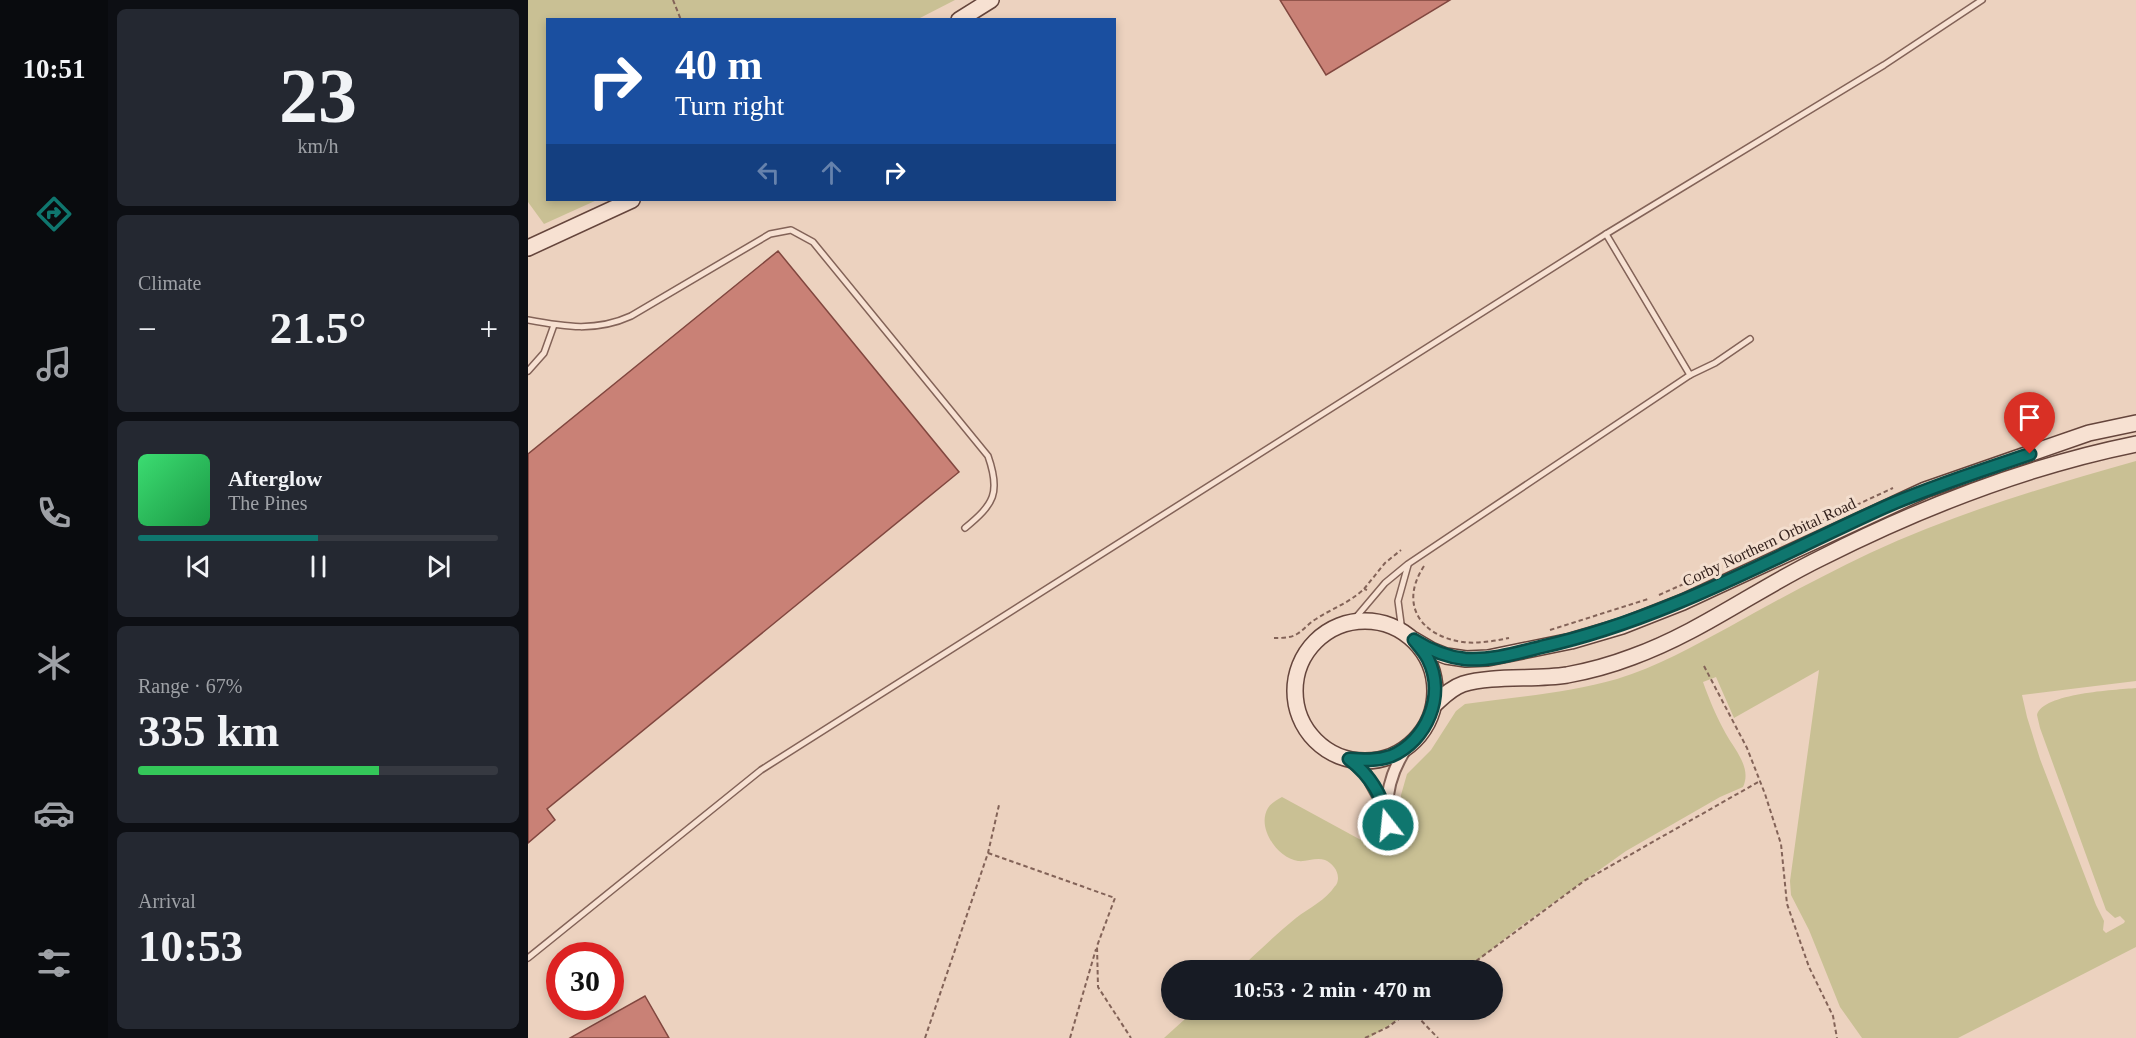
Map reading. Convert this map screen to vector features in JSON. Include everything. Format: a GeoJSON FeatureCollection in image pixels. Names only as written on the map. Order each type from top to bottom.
{"type":"FeatureCollection","features":[{"type":"Feature","properties":{"kind":"street"},"geometry":{"type":"LineString","coordinates":[[962,18],[991,0]]}},
{"type":"Feature","properties":{"kind":"street"},"geometry":{"type":"LineString","coordinates":[[528,248],[630,201]]}},
{"type":"Feature","properties":{"kind":"street","name":"Corby Northern Orbital Road"},"geometry":{"type":"LineString","coordinates":[[1414,640],[1446,656],[1466,659],[1488,658],[1571,641],[1612,629],[1683,602],[1925,490],[2089,433],[2136,423]]}},
{"type":"Feature","properties":{"kind":"street"},"geometry":{"type":"LineString","coordinates":[[1434,705],[1448,692],[1462,685],[1480,681],[1567,675],[1605,666],[1642,653],[1706,622],[1819,558],[1937,506],[1991,484],[2107,450],[2136,444]]}},
{"type":"Feature","properties":{"kind":"street"},"geometry":{"type":"LineString","coordinates":[[1386,812],[1366,774],[1349,759],[1330,751],[1313,738],[1302,720],[1296,699],[1296,677],[1304,656],[1317,640],[1333,628],[1352,622],[1378,622],[1402,631],[1414,640],[1428,659],[1435,682],[1434,705],[1428,721],[1420,735],[1398,759],[1393,772],[1386,812],[1388,825]]}},
{"type":"Feature","properties":{"kind":"street"},"geometry":{"type":"LineString","coordinates":[[1349,759],[1370,760],[1390,756],[1408,746]]}},
{"type":"Feature","properties":{"kind":"lane"},"geometry":{"type":"LineString","coordinates":[[528,958],[761,770],[1606,234],[1884,65],[1982,0]]}},
{"type":"Feature","properties":{"kind":"lane"},"geometry":{"type":"LineString","coordinates":[[528,320],[554,325],[589,327],[612,325],[770,234],[791,230],[813,242],[988,456],[995,477],[993,498],[981,515],[965,528]]}},
{"type":"Feature","properties":{"kind":"lane"},"geometry":{"type":"LineString","coordinates":[[1606,234],[1690,375]]}},
{"type":"Feature","properties":{"kind":"lane"},"geometry":{"type":"LineString","coordinates":[[528,371],[544,353],[554,325]]}},
{"type":"Feature","properties":{"kind":"lane"},"geometry":{"type":"LineString","coordinates":[[1352,622],[1385,583],[1408,564],[1690,375],[1715,363],[1750,339]]}},
{"type":"Feature","properties":{"kind":"lane"},"geometry":{"type":"LineString","coordinates":[[1402,631],[1399,624],[1398,601],[1408,564]]}},
{"type":"Feature","properties":{"kind":"path"},"geometry":{"type":"LineString","coordinates":[[673,0],[680,18]]}},
{"type":"Feature","properties":{"kind":"path"},"geometry":{"type":"LineString","coordinates":[[1764,548],[1900,485]]}},
{"type":"Feature","properties":{"kind":"path"},"geometry":{"type":"LineString","coordinates":[[1274,638],[1296,634],[1330,610],[1351,601],[1385,563],[1401,550]]}},
{"type":"Feature","properties":{"kind":"path"},"geometry":{"type":"LineString","coordinates":[[1424,566],[1416,578],[1412,599],[1412,604],[1421,622],[1438,634],[1462,642],[1486,642],[1508,638]]}},
{"type":"Feature","properties":{"kind":"path"},"geometry":{"type":"LineString","coordinates":[[1542,632],[1653,598],[1705,575]]}},
{"type":"Feature","properties":{"kind":"path"},"geometry":{"type":"LineString","coordinates":[[1364,588],[1375,594]]}},
{"type":"Feature","properties":{"kind":"path"},"geometry":{"type":"LineString","coordinates":[[1704,666],[1747,748],[1760,781],[1781,844],[1787,904],[1809,967],[1833,1016],[1837,1038]]}},
{"type":"Feature","properties":{"kind":"path"},"geometry":{"type":"LineString","coordinates":[[1477,960],[1584,881],[1760,781]]}},
{"type":"Feature","properties":{"kind":"path"},"geometry":{"type":"LineString","coordinates":[[925,1038],[988,853],[999,805]]}},
{"type":"Feature","properties":{"kind":"path"},"geometry":{"type":"LineString","coordinates":[[988,853],[1115,898],[1097,946],[1070,1038]]}},
{"type":"Feature","properties":{"kind":"path"},"geometry":{"type":"LineString","coordinates":[[1097,946],[1098,987],[1131,1038]]}},
{"type":"Feature","properties":{"kind":"path"},"geometry":{"type":"LineString","coordinates":[[1365,1038],[1397,1020]]}},
{"type":"Feature","properties":{"kind":"path"},"geometry":{"type":"LineString","coordinates":[[1421,1020],[1438,1038]]}},
{"type":"Feature","properties":{"kind":"shaded area"},"geometry":{"type":"Polygon","coordinates":[[[528,0],[955,0],[920,18],[546,18],[546,201],[595,201],[544,224],[528,202],[528,0]]]}},
{"type":"Feature","properties":{"kind":"shaded area"},"geometry":{"type":"Polygon","coordinates":[[[2136,461],[2136,681],[2022,695],[2040,759],[2104,921],[2103,930],[2106,933],[2125,921],[2120,916],[2115,918],[2106,910],[2037,715],[2042,708],[2065,697],[2136,688],[2136,947],[1958,1038],[1862,1038],[1840,1007],[1809,930],[1791,895],[1790,881],[1819,670],[1734,718],[1716,677],[1703,682],[1719,722],[1744,766],[1743,787],[1720,797],[1626,851],[1518,928],[1478,960],[1249,960],[1301,914],[1327,896],[1338,881],[1336,870],[1328,861],[1290,859],[1271,841],[1267,833],[1265,816],[1269,806],[1282,797],[1372,846],[1376,833],[1400,830],[1401,795],[1407,774],[1431,750],[1456,711],[1465,704],[1580,688],[1632,674],[1674,656],[1870,553],[1935,525],[2136,461]]]}},
{"type":"Feature","properties":{"kind":"shaded area"},"geometry":{"type":"Polygon","coordinates":[[[1184,1020],[1397,1020],[1369,1038],[1164,1038],[1184,1020]]]}},
{"type":"Feature","properties":{"kind":"building"},"geometry":{"type":"Polygon","coordinates":[[[1280,0],[1450,0],[1326,75],[1280,0]]]}},
{"type":"Feature","properties":{"kind":"building"},"geometry":{"type":"Polygon","coordinates":[[[778,251],[959,472],[547,809],[555,820],[528,843],[528,454],[778,251]]]}},
{"type":"Feature","properties":{"kind":"building"},"geometry":{"type":"Polygon","coordinates":[[[645,996],[669,1038],[570,1038],[602,1020],[624,1020],[624,1008],[645,996]]]}},
{"type":"Feature","properties":{"kind":"route"},"geometry":{"type":"LineString","coordinates":[[1388,825],[1386,812],[1373,784],[1360,767],[1349,759],[1370,760],[1390,756],[1408,746],[1420,735],[1428,721],[1434,705],[1435,682],[1428,659],[1414,640],[1446,656],[1466,659],[1488,658],[1571,641],[1622,626],[1683,602],[1925,490],[2030,454]]}}]}
